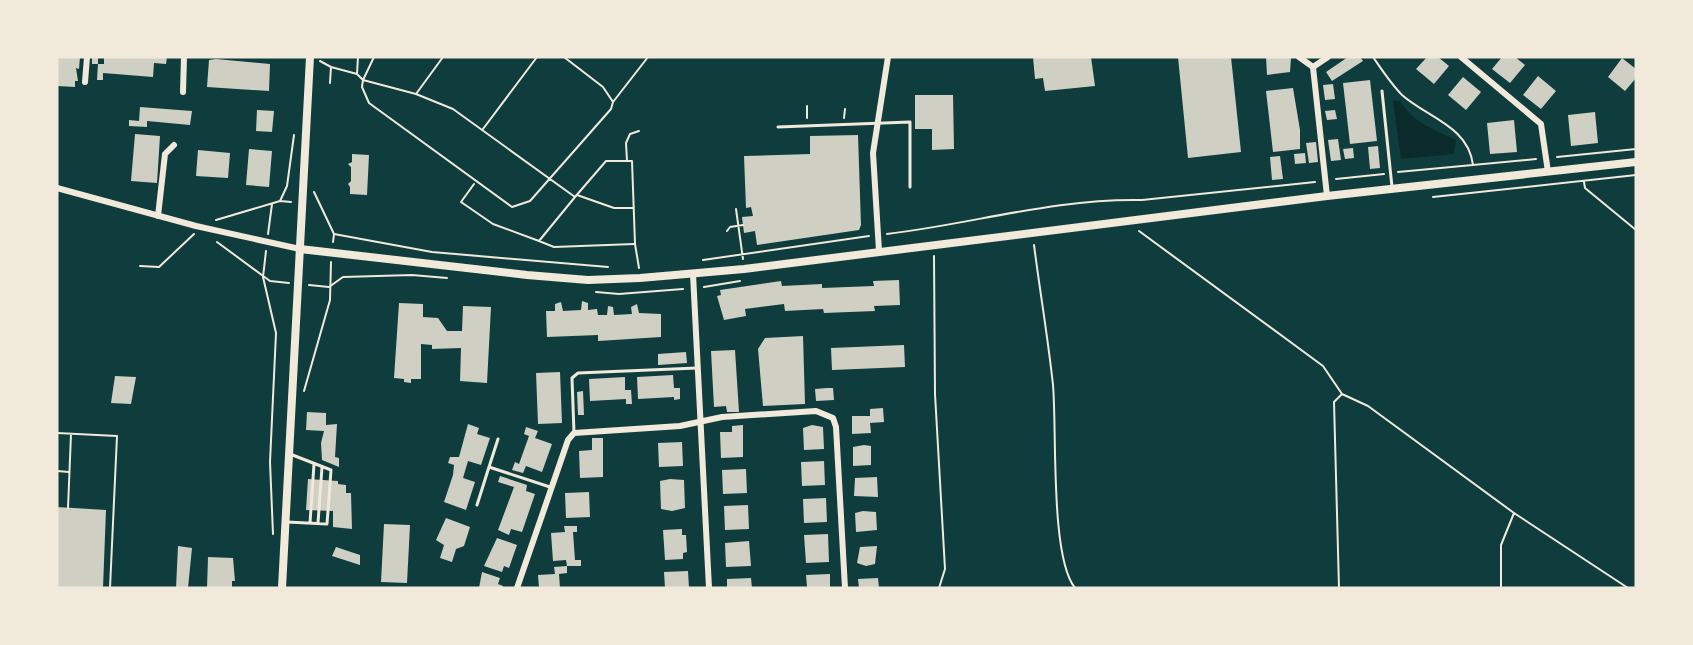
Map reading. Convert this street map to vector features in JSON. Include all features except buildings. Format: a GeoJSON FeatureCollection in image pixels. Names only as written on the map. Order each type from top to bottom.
{"type":"FeatureCollection","features":[{"type":"Feature","properties":{"kind":"main road"},"geometry":{"type":"LineString","coordinates":[[282,588],[306,115],[311,57]]}},
{"type":"Feature","properties":{"kind":"main road"},"geometry":{"type":"LineString","coordinates":[[300,249],[537,276],[588,280],[640,278],[693,274],[1327,196],[1636,162]]}},
{"type":"Feature","properties":{"kind":"street"},"geometry":{"type":"LineString","coordinates":[[86,82],[87,57]]}},
{"type":"Feature","properties":{"kind":"street"},"geometry":{"type":"LineString","coordinates":[[183,92],[184,57]]}},
{"type":"Feature","properties":{"kind":"street"},"geometry":{"type":"LineString","coordinates":[[879,251],[873,153],[888,57]]}},
{"type":"Feature","properties":{"kind":"street"},"geometry":{"type":"LineString","coordinates":[[1299,57],[1313,67],[1327,196]]}},
{"type":"Feature","properties":{"kind":"street"},"geometry":{"type":"LineString","coordinates":[[1313,67],[1328,57]]}},
{"type":"Feature","properties":{"kind":"street"},"geometry":{"type":"LineString","coordinates":[[1461,57],[1541,124],[1548,172]]}},
{"type":"Feature","properties":{"kind":"street"},"geometry":{"type":"LineString","coordinates":[[158,216],[165,154],[174,145]]}},
{"type":"Feature","properties":{"kind":"street"},"geometry":{"type":"LineString","coordinates":[[57,188],[196,226],[300,249]]}},
{"type":"Feature","properties":{"kind":"street"},"geometry":{"type":"LineString","coordinates":[[693,274],[709,588]]}},
{"type":"Feature","properties":{"kind":"street"},"geometry":{"type":"LineString","coordinates":[[518,588],[568,440],[574,434],[680,426],[722,417],[816,411],[833,418],[836,427],[845,588]]}},
{"type":"Feature","properties":{"kind":"lane"},"geometry":{"type":"LineString","coordinates":[[1382,91],[1393,189]]}},
{"type":"Feature","properties":{"kind":"lane"},"geometry":{"type":"LineString","coordinates":[[778,127],[910,122],[910,187]]}},
{"type":"Feature","properties":{"kind":"lane"},"geometry":{"type":"LineString","coordinates":[[574,434],[572,378],[578,373],[699,368]]}},
{"type":"Feature","properties":{"kind":"lane"},"geometry":{"type":"LineString","coordinates":[[477,505],[498,439]]}},
{"type":"Feature","properties":{"kind":"lane"},"geometry":{"type":"LineString","coordinates":[[286,521],[327,524],[331,470],[289,453]]}},
{"type":"Feature","properties":{"kind":"lane"},"geometry":{"type":"LineString","coordinates":[[310,523],[314,464]]}},
{"type":"Feature","properties":{"kind":"lane"},"geometry":{"type":"LineString","coordinates":[[318,523],[322,467]]}},
{"type":"Feature","properties":{"kind":"lane"},"geometry":{"type":"LineString","coordinates":[[489,467],[552,487]]}},
{"type":"Feature","properties":{"kind":"path"},"geometry":{"type":"LineString","coordinates":[[311,57],[331,67],[357,74],[363,80],[416,94],[453,109],[576,196],[614,208],[634,208]]}},
{"type":"Feature","properties":{"kind":"path"},"geometry":{"type":"LineString","coordinates":[[357,74],[358,57]]}},
{"type":"Feature","properties":{"kind":"path"},"geometry":{"type":"LineString","coordinates":[[374,57],[362,87],[369,103],[475,183],[512,207],[530,201],[610,109],[648,57]]}},
{"type":"Feature","properties":{"kind":"path"},"geometry":{"type":"LineString","coordinates":[[416,94],[442,57]]}},
{"type":"Feature","properties":{"kind":"path"},"geometry":{"type":"LineString","coordinates":[[482,130],[537,57]]}},
{"type":"Feature","properties":{"kind":"path"},"geometry":{"type":"LineString","coordinates":[[564,57],[603,87],[613,102]]}},
{"type":"Feature","properties":{"kind":"path"},"geometry":{"type":"LineString","coordinates":[[1373,57],[1402,94],[1459,133],[1471,152],[1475,181]]}},
{"type":"Feature","properties":{"kind":"path"},"geometry":{"type":"LineString","coordinates":[[330,83],[331,67]]}},
{"type":"Feature","properties":{"kind":"path"},"geometry":{"type":"LineString","coordinates":[[807,106],[807,126]]}},
{"type":"Feature","properties":{"kind":"path"},"geometry":{"type":"LineString","coordinates":[[140,266],[159,267],[194,236],[196,226],[280,201],[287,186],[292,138],[306,115]]}},
{"type":"Feature","properties":{"kind":"path"},"geometry":{"type":"LineString","coordinates":[[627,161],[626,143],[630,134],[639,131]]}},
{"type":"Feature","properties":{"kind":"path"},"geometry":{"type":"LineString","coordinates":[[697,261],[941,227],[996,214],[1113,200],[1142,200],[1636,149]]}},
{"type":"Feature","properties":{"kind":"path"},"geometry":{"type":"LineString","coordinates":[[539,241],[606,162],[632,160],[635,244],[640,278]]}},
{"type":"Feature","properties":{"kind":"path"},"geometry":{"type":"LineString","coordinates":[[1584,181],[1585,188],[1636,230]]}},
{"type":"Feature","properties":{"kind":"path"},"geometry":{"type":"LineString","coordinates":[[475,183],[461,202],[493,224],[554,247],[635,244]]}},
{"type":"Feature","properties":{"kind":"path"},"geometry":{"type":"LineString","coordinates":[[320,206],[334,234],[432,252],[575,266],[618,267]]}},
{"type":"Feature","properties":{"kind":"path"},"geometry":{"type":"LineString","coordinates":[[736,209],[744,268]]}},
{"type":"Feature","properties":{"kind":"path"},"geometry":{"type":"LineString","coordinates":[[727,231],[730,227],[743,225]]}},
{"type":"Feature","properties":{"kind":"path"},"geometry":{"type":"LineString","coordinates":[[1135,228],[1323,366],[1342,394],[1368,406],[1514,513],[1628,588]]}},
{"type":"Feature","properties":{"kind":"path"},"geometry":{"type":"LineString","coordinates":[[213,238],[263,277],[276,333],[270,462],[271,521],[274,537]]}},
{"type":"Feature","properties":{"kind":"path"},"geometry":{"type":"LineString","coordinates":[[1034,240],[1053,385],[1056,506],[1065,566],[1069,580],[1076,588]]}},
{"type":"Feature","properties":{"kind":"path"},"geometry":{"type":"LineString","coordinates":[[934,254],[936,394],[945,569],[939,588]]}},
{"type":"Feature","properties":{"kind":"path"},"geometry":{"type":"LineString","coordinates":[[628,268],[647,267]]}},
{"type":"Feature","properties":{"kind":"path"},"geometry":{"type":"LineString","coordinates":[[303,395],[330,300],[329,287]]}},
{"type":"Feature","properties":{"kind":"path"},"geometry":{"type":"LineString","coordinates":[[1339,588],[1334,402],[1342,394]]}},
{"type":"Feature","properties":{"kind":"path"},"geometry":{"type":"LineString","coordinates":[[57,433],[117,436],[110,588]]}},
{"type":"Feature","properties":{"kind":"path"},"geometry":{"type":"LineString","coordinates":[[68,508],[71,434]]}},
{"type":"Feature","properties":{"kind":"path"},"geometry":{"type":"LineString","coordinates":[[57,471],[69,472]]}},
{"type":"Feature","properties":{"kind":"path"},"geometry":{"type":"LineString","coordinates":[[1502,588],[1501,545],[1514,513]]}},
{"type":"Feature","properties":{"kind":"water"},"geometry":{"type":"Polygon","coordinates":[[[1393,101],[1400,101],[1417,120],[1456,140],[1454,154],[1401,159],[1393,101]]]}}]}
